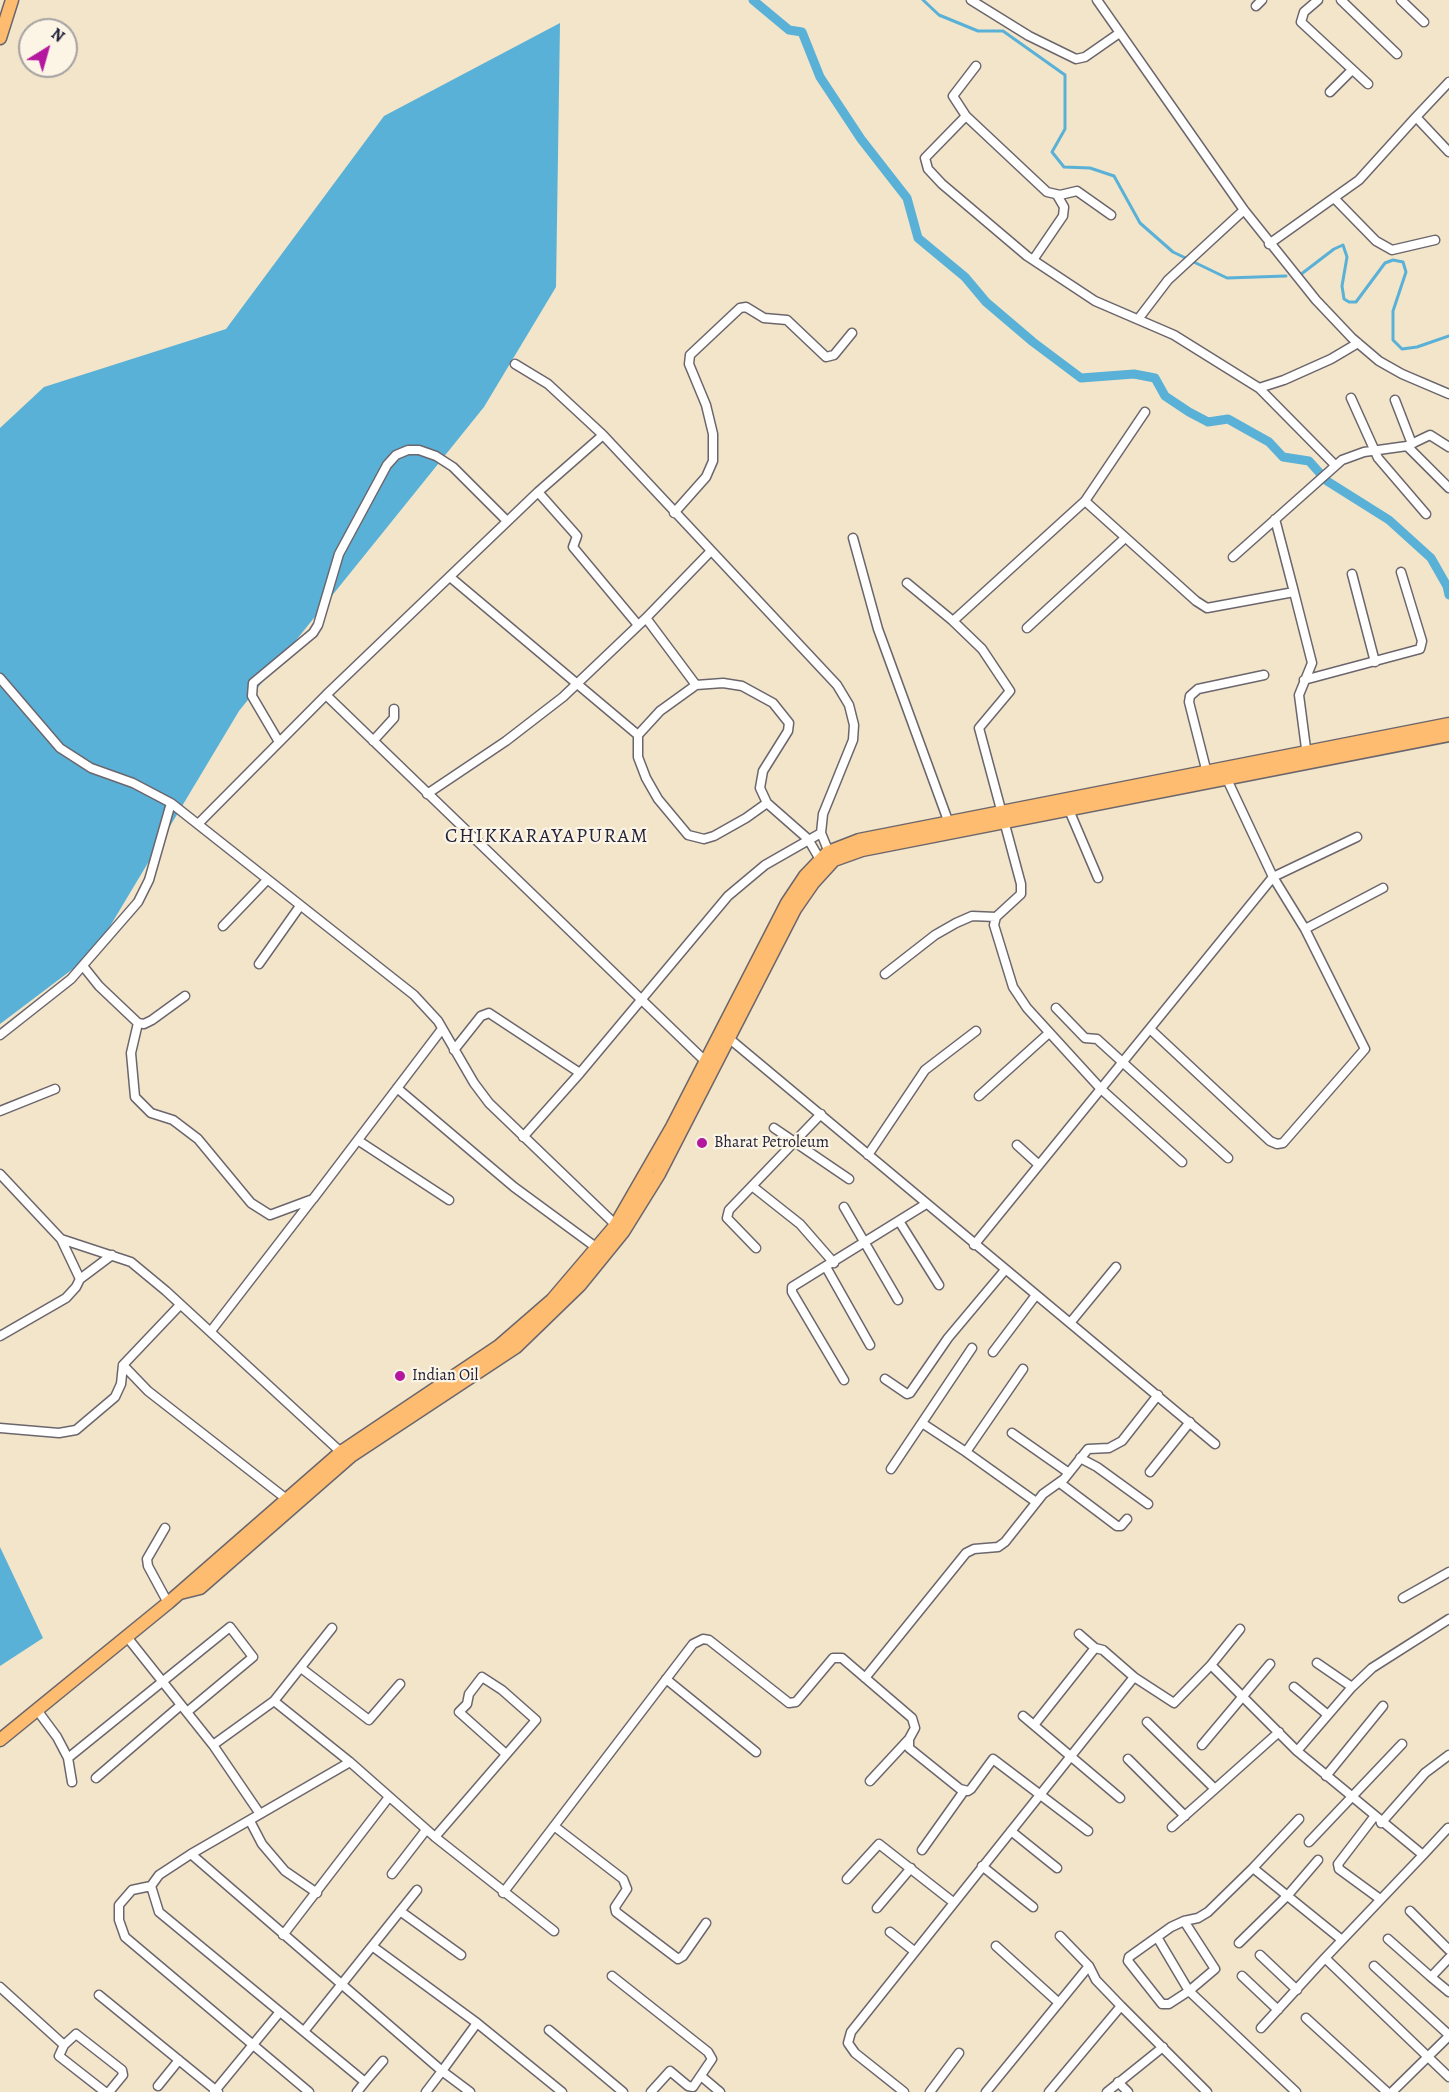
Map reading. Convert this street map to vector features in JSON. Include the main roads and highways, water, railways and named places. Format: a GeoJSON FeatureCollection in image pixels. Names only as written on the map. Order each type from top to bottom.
{"type":"FeatureCollection","features":[{"type":"Feature","properties":{"kind":"main road"},"geometry":{"type":"LineString","coordinates":[[0,38],[12,0]]}},
{"type":"Feature","properties":{"kind":"main road"},"geometry":{"type":"LineString","coordinates":[[1003,817],[1069,810],[1449,723]]}},
{"type":"Feature","properties":{"kind":"main road"},"geometry":{"type":"LineString","coordinates":[[1307,757],[1449,735]]}},
{"type":"Feature","properties":{"kind":"main road"},"geometry":{"type":"LineString","coordinates":[[345,1456],[516,1347],[559,1307],[659,1174],[787,903],[805,876],[859,840],[950,828],[1207,773],[1225,775]]}},
{"type":"Feature","properties":{"kind":"main road"},"geometry":{"type":"LineString","coordinates":[[0,1740],[345,1456],[499,1346],[552,1300],[597,1248],[619,1229],[705,1061],[726,1035]]}},
{"type":"Feature","properties":{"kind":"water"},"geometry":{"type":"Polygon","coordinates":[[[560,23],[556,287],[484,407],[239,711],[94,953],[0,1024],[0,428],[44,387],[226,329],[384,116],[560,23]]]}},
{"type":"Feature","properties":{"kind":"water"},"geometry":{"type":"Polygon","coordinates":[[[0,1547],[43,1638],[0,1666],[0,1547]]]}},
{"type":"Feature","properties":{"kind":"waterway"},"geometry":{"type":"LineString","coordinates":[[753,0],[789,30],[802,32],[820,77],[861,139],[907,198],[918,238],[965,277],[986,302],[1033,342],[1081,378],[1134,374],[1155,378],[1165,396],[1189,412],[1208,422],[1228,419],[1269,442],[1283,457],[1309,461],[1327,481],[1389,520],[1431,558],[1447,586],[1449,595]]}},
{"type":"Feature","properties":{"kind":"waterway"},"geometry":{"type":"LineString","coordinates":[[923,0],[939,15],[978,31],[1003,31],[1065,75],[1065,129],[1052,152],[1064,167],[1090,168],[1114,176],[1140,223],[1173,252],[1227,278],[1286,276]]}},
{"type":"Feature","properties":{"kind":"waterway"},"geometry":{"type":"LineString","coordinates":[[1300,275],[1334,249],[1343,245],[1347,257],[1342,286],[1344,299],[1356,302],[1385,263],[1393,260],[1403,262],[1406,272],[1393,311],[1393,340],[1402,349],[1417,347],[1449,336]]}},
{"type":"Feature","properties":{"kind":"place","name":"Bharat Petroleum"},"geometry":{"type":"Point","coordinates":[702,1143]}},
{"type":"Feature","properties":{"kind":"place","name":"Indian Oil"},"geometry":{"type":"Point","coordinates":[400,1376]}},
{"type":"Feature","properties":{"kind":"district","name":"CHIKKARAYAPURAM"},"geometry":{"type":"Point","coordinates":[547,837]}}]}
